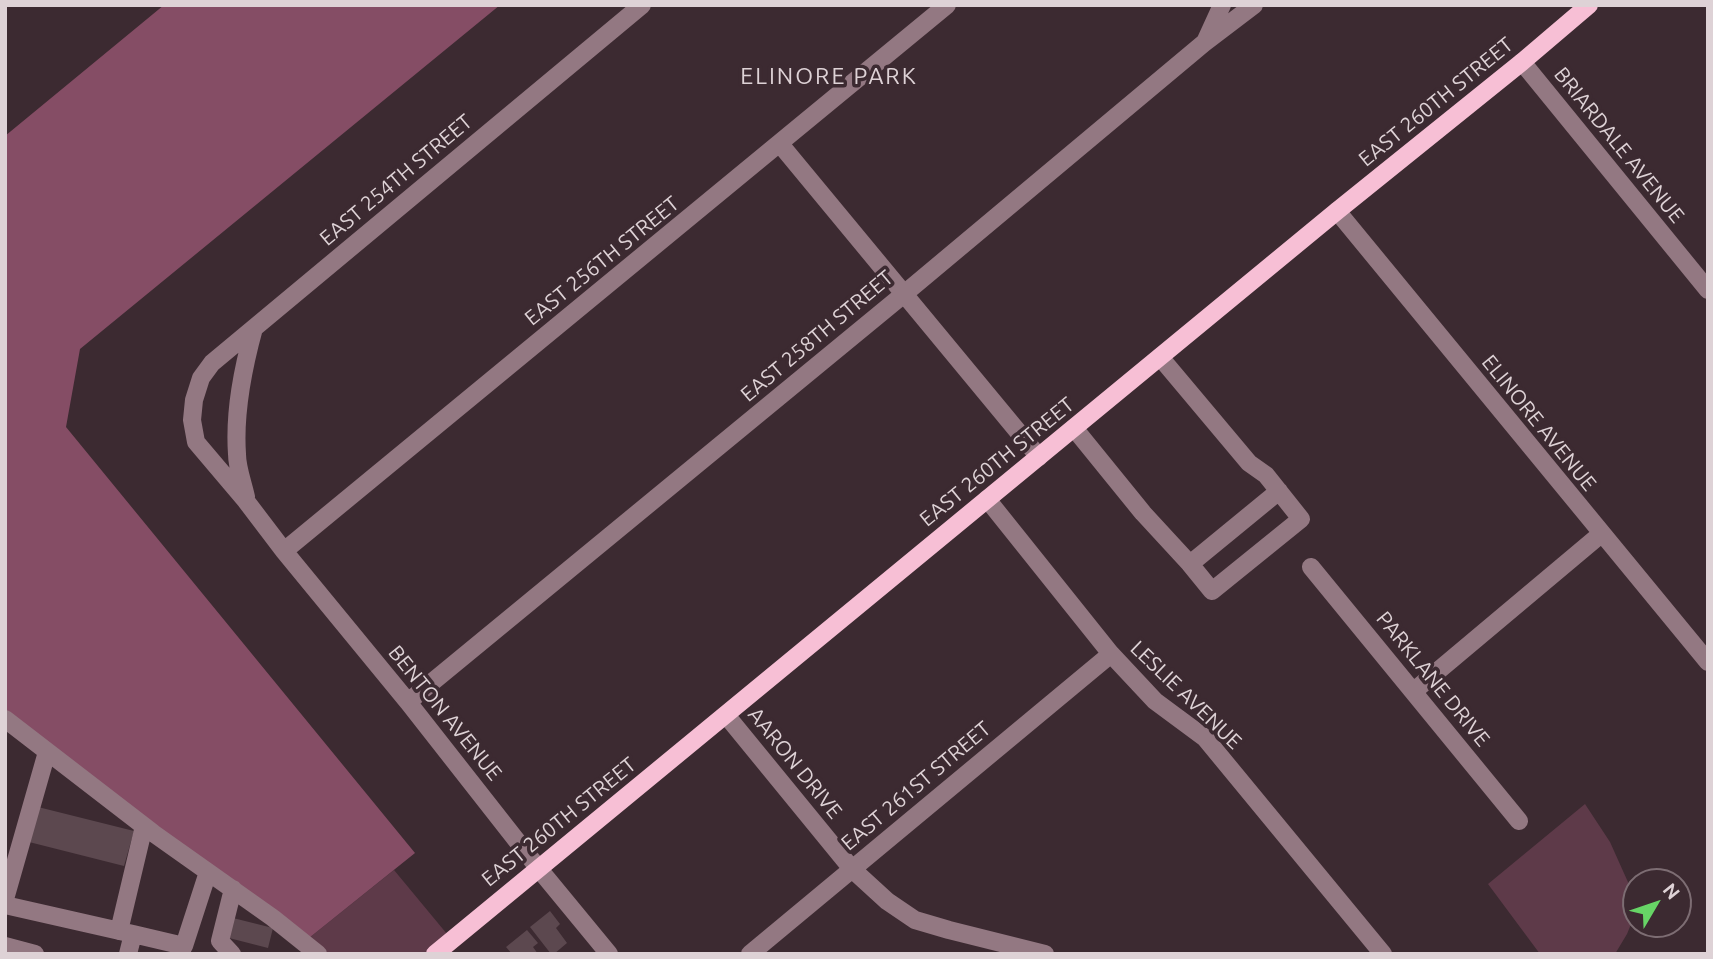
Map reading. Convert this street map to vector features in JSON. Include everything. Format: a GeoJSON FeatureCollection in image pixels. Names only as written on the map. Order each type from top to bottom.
{"type":"FeatureCollection","features":[{"type":"Feature","properties":{"kind":"main road","name":"EAST 260TH STREET"},"geometry":{"type":"LineString","coordinates":[[435,954],[1589,5]]}},
{"type":"Feature","properties":{"kind":"street","name":"EAST 254TH STREET"},"geometry":{"type":"LineString","coordinates":[[194,400],[201,378],[212,363],[642,5]]}},
{"type":"Feature","properties":{"kind":"street","name":"EAST 256TH STREET"},"geometry":{"type":"LineString","coordinates":[[284,551],[947,5]]}},
{"type":"Feature","properties":{"kind":"street"},"geometry":{"type":"LineString","coordinates":[[1204,43],[1222,5]]}},
{"type":"Feature","properties":{"kind":"street","name":"EAST 258TH STREET"},"geometry":{"type":"LineString","coordinates":[[408,702],[1204,43],[1254,5]]}},
{"type":"Feature","properties":{"kind":"street","name":"BRIARDALE AVENUE"},"geometry":{"type":"LineString","coordinates":[[1522,62],[1708,290]]}},
{"type":"Feature","properties":{"kind":"street"},"geometry":{"type":"LineString","coordinates":[[780,144],[1039,457]]}},
{"type":"Feature","properties":{"kind":"street","name":"ELINORE AVENUE"},"geometry":{"type":"LineString","coordinates":[[1337,211],[1708,662]]}},
{"type":"Feature","properties":{"kind":"street","name":"BENTON AVENUE"},"geometry":{"type":"LineString","coordinates":[[246,501],[236,455],[238,403],[254,328]]}},
{"type":"Feature","properties":{"kind":"street"},"geometry":{"type":"LineString","coordinates":[[1074,428],[1143,513],[1212,591],[1301,519],[1266,475],[1249,463],[1160,357]]}},
{"type":"Feature","properties":{"kind":"street","name":"BENTON AVENUE"},"geometry":{"type":"LineString","coordinates":[[194,400],[192,420],[196,442],[609,954]]}},
{"type":"Feature","properties":{"kind":"street"},"geometry":{"type":"LineString","coordinates":[[1190,565],[1279,491]]}},
{"type":"Feature","properties":{"kind":"street","name":"LESLIE AVENUE"},"geometry":{"type":"LineString","coordinates":[[986,499],[1111,654],[1155,701],[1205,738],[1383,954]]}},
{"type":"Feature","properties":{"kind":"street"},"geometry":{"type":"LineString","coordinates":[[1414,691],[1601,534]]}},
{"type":"Feature","properties":{"kind":"street","name":"PARKLANE DRIVE"},"geometry":{"type":"LineString","coordinates":[[1311,567],[1519,821]]}},
{"type":"Feature","properties":{"kind":"street","name":"EAST 261ST STREET"},"geometry":{"type":"LineString","coordinates":[[750,954],[1111,654]]}},
{"type":"Feature","properties":{"kind":"street","name":"AARON DRIVE"},"geometry":{"type":"LineString","coordinates":[[726,715],[852,869],[887,901],[915,920],[1045,954]]}},
{"type":"Feature","properties":{"kind":"street"},"geometry":{"type":"LineString","coordinates":[[5,719],[144,826],[273,918],[318,954]]}},
{"type":"Feature","properties":{"kind":"street"},"geometry":{"type":"LineString","coordinates":[[5,899],[47,752]]}},
{"type":"Feature","properties":{"kind":"street"},"geometry":{"type":"LineString","coordinates":[[128,954],[126,933],[144,826]]}},
{"type":"Feature","properties":{"kind":"street"},"geometry":{"type":"LineString","coordinates":[[5,905],[184,946],[208,872]]}},
{"type":"Feature","properties":{"kind":"street"},"geometry":{"type":"LineString","coordinates":[[232,954],[220,941],[233,890]]}},
{"type":"Feature","properties":{"kind":"street"},"geometry":{"type":"LineString","coordinates":[[5,946],[34,954]]}},
{"type":"Feature","properties":{"kind":"shaded area"},"geometry":{"type":"Polygon","coordinates":[[[164,5],[500,5],[80,349],[66,427],[415,853],[304,942],[5,719],[5,136],[164,5]]]}},
{"type":"Feature","properties":{"kind":"shaded area"},"geometry":{"type":"Polygon","coordinates":[[[1585,804],[1610,842],[1622,869],[1622,938],[1625,938],[1615,954],[1540,954],[1488,884],[1585,804]]]}},
{"type":"Feature","properties":{"kind":"shaded area"},"geometry":{"type":"Polygon","coordinates":[[[394,870],[452,940],[435,954],[318,954],[304,942],[394,870]]]}},
{"type":"Feature","properties":{"kind":"building"},"geometry":{"type":"Polygon","coordinates":[[[38,807],[134,831],[124,866],[29,842],[38,807]]]}},
{"type":"Feature","properties":{"kind":"building"},"geometry":{"type":"Polygon","coordinates":[[[550,911],[560,924],[556,928],[567,943],[554,954],[551,954],[530,927],[550,911]]]}},
{"type":"Feature","properties":{"kind":"building"},"geometry":{"type":"Polygon","coordinates":[[[233,918],[273,928],[268,948],[229,938],[233,918]]]}},
{"type":"Feature","properties":{"kind":"building"},"geometry":{"type":"Polygon","coordinates":[[[527,930],[538,943],[533,947],[538,954],[512,954],[506,947],[527,930]]]}},
{"type":"Feature","properties":{"kind":"district","name":"ELINORE PARK"},"geometry":{"type":"Point","coordinates":[829,76]}}]}
